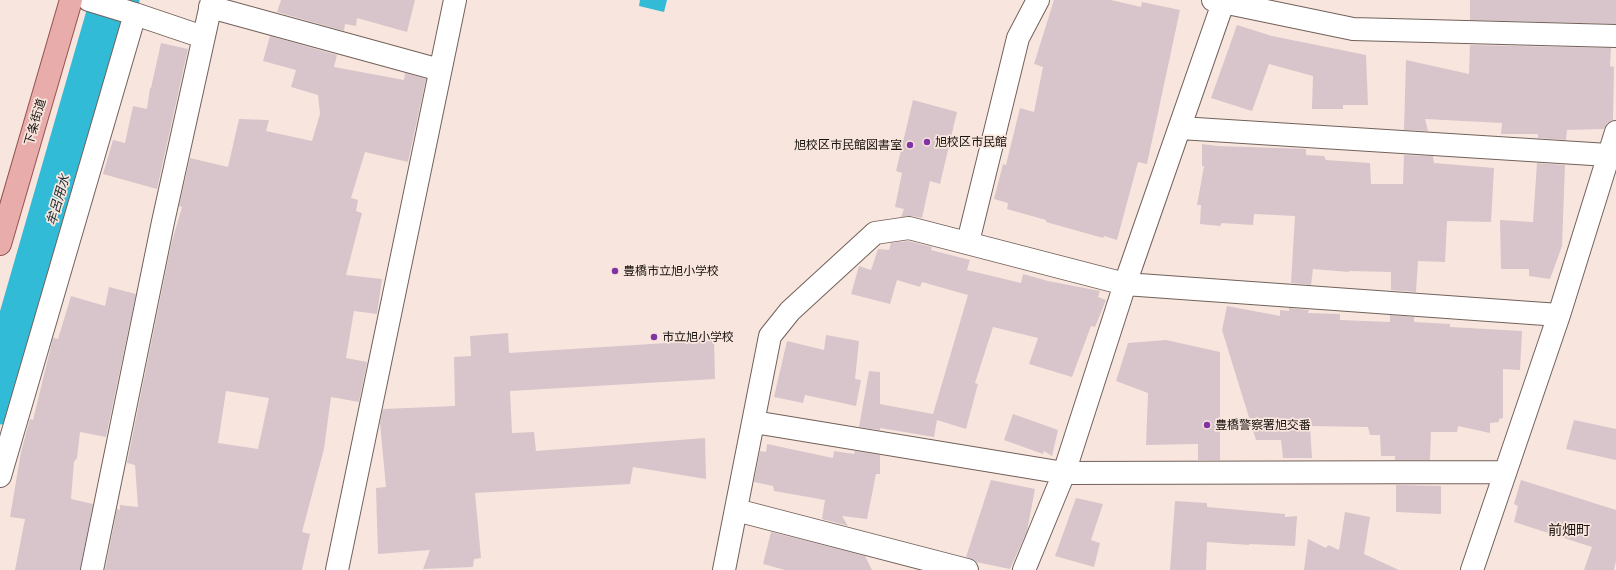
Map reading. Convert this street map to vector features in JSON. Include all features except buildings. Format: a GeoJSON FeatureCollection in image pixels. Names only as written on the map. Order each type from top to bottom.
{"type":"FeatureCollection","features":[{"type":"Feature","properties":{"kind":"main road","name":"下条街道"},"geometry":{"type":"LineString","coordinates":[[0,244],[3,220],[71,0]]}},
{"type":"Feature","properties":{"kind":"street"},"geometry":{"type":"LineString","coordinates":[[337,570],[455,0]]}},
{"type":"Feature","properties":{"kind":"street"},"geometry":{"type":"LineString","coordinates":[[968,242],[1018,38],[1038,0]]}},
{"type":"Feature","properties":{"kind":"street"},"geometry":{"type":"LineString","coordinates":[[1024,570],[1064,473],[1125,284],[1180,128],[1220,1],[1353,28],[1616,36]]}},
{"type":"Feature","properties":{"kind":"street"},"geometry":{"type":"LineString","coordinates":[[98,3],[203,37]]}},
{"type":"Feature","properties":{"kind":"street"},"geometry":{"type":"LineString","coordinates":[[92,570],[163,222],[211,3],[440,70]]}},
{"type":"Feature","properties":{"kind":"street"},"geometry":{"type":"LineString","coordinates":[[0,476],[135,14]]}},
{"type":"Feature","properties":{"kind":"street"},"geometry":{"type":"LineString","coordinates":[[1180,128],[1609,166]]}},
{"type":"Feature","properties":{"kind":"street"},"geometry":{"type":"LineString","coordinates":[[1472,570],[1609,166],[1616,132]]}},
{"type":"Feature","properties":{"kind":"street"},"geometry":{"type":"LineString","coordinates":[[724,570],[770,336],[790,311],[875,234],[909,228],[956,241],[968,242],[1125,284],[1559,314]]}},
{"type":"Feature","properties":{"kind":"street"},"geometry":{"type":"LineString","coordinates":[[754,422],[1064,473],[1505,472]]}},
{"type":"Feature","properties":{"kind":"street"},"geometry":{"type":"LineString","coordinates":[[736,510],[967,570]]}},
{"type":"Feature","properties":{"kind":"water"},"geometry":{"type":"Polygon","coordinates":[[[640,0],[667,0],[664,12],[639,6],[640,0]]]}},
{"type":"Feature","properties":{"kind":"waterway","name":"牟呂用水"},"geometry":{"type":"LineString","coordinates":[[0,400],[115,0]]}},
{"type":"Feature","properties":{"kind":"place","name":"旭校区市民館"},"geometry":{"type":"Point","coordinates":[927,142]}},
{"type":"Feature","properties":{"kind":"place","name":"旭校区市民館図書室"},"geometry":{"type":"Point","coordinates":[910,145]}},
{"type":"Feature","properties":{"kind":"place","name":"豊橋市立旭小学校"},"geometry":{"type":"Point","coordinates":[615,271]}},
{"type":"Feature","properties":{"kind":"place","name":"市立旭小学校"},"geometry":{"type":"Point","coordinates":[654,337]}},
{"type":"Feature","properties":{"kind":"place","name":"豊橋警察署旭交番"},"geometry":{"type":"Point","coordinates":[1207,425]}},
{"type":"Feature","properties":{"kind":"district","name":"前畑町"},"geometry":{"type":"Point","coordinates":[1569,530]}}]}
